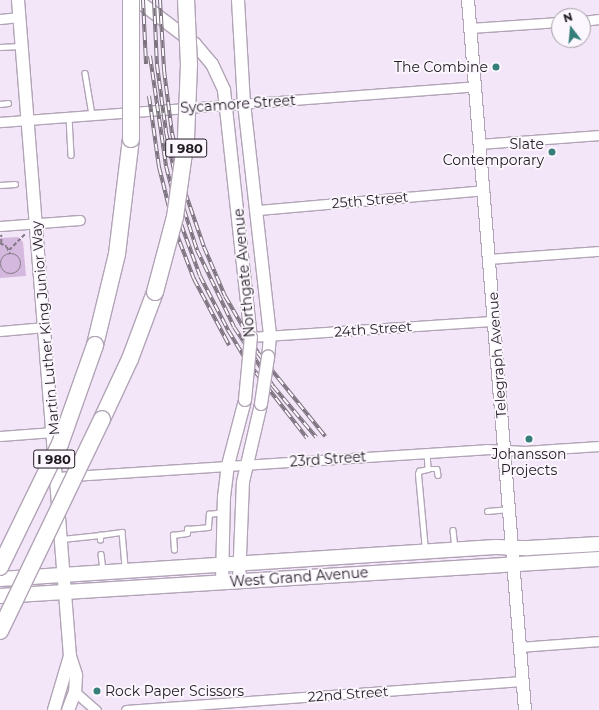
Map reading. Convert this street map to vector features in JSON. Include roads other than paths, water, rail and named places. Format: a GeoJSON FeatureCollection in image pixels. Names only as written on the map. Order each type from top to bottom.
{"type":"FeatureCollection","features":[{"type":"Feature","properties":{"kind":"highway","name":"I 980"},"geometry":{"type":"LineString","coordinates":[[0,567],[60,444],[95,345],[117,254],[131,139],[131,0]]}},
{"type":"Feature","properties":{"kind":"highway","name":"I 980"},"geometry":{"type":"LineString","coordinates":[[0,631],[130,359],[155,292],[172,228],[186,146],[189,84],[186,0]]}},
{"type":"Feature","properties":{"kind":"main road","name":"Martin Luther King Junior Way"},"geometry":{"type":"LineString","coordinates":[[18,0],[65,575],[70,656],[76,675],[75,692]]}},
{"type":"Feature","properties":{"kind":"main road","name":"Northgate Avenue"},"geometry":{"type":"LineString","coordinates":[[137,0],[176,28],[208,59],[221,83],[225,105],[251,337],[245,400],[228,465],[223,512],[222,582]]}},
{"type":"Feature","properties":{"kind":"main road","name":"Northgate Avenue"},"geometry":{"type":"LineString","coordinates":[[238,0],[244,103],[270,336],[261,404],[245,464],[238,581]]}},
{"type":"Feature","properties":{"kind":"main road","name":"Telegraph Avenue"},"geometry":{"type":"LineString","coordinates":[[468,0],[525,710]]}},
{"type":"Feature","properties":{"kind":"main road","name":"West Grand Avenue"},"geometry":{"type":"LineString","coordinates":[[0,579],[455,550],[599,544]]}},
{"type":"Feature","properties":{"kind":"main road","name":"West Grand Avenue"},"geometry":{"type":"LineString","coordinates":[[0,596],[513,563],[599,559]]}},
{"type":"Feature","properties":{"kind":"main road","name":"Martin Luther King Junior Way"},"geometry":{"type":"LineString","coordinates":[[54,710],[63,687],[70,656]]}},
{"type":"Feature","properties":{"kind":"main road"},"geometry":{"type":"LineString","coordinates":[[68,710],[75,692]]}},
{"type":"Feature","properties":{"kind":"street"},"geometry":{"type":"LineString","coordinates":[[0,19],[19,17]]}},
{"type":"Feature","properties":{"kind":"street"},"geometry":{"type":"LineString","coordinates":[[470,28],[551,23]]}},
{"type":"Feature","properties":{"kind":"street","name":"Sycamore Street"},"geometry":{"type":"LineString","coordinates":[[0,122],[475,86]]}},
{"type":"Feature","properties":{"kind":"street"},"geometry":{"type":"LineString","coordinates":[[480,144],[599,135]]}},
{"type":"Feature","properties":{"kind":"street","name":"25th Street"},"geometry":{"type":"LineString","coordinates":[[257,210],[484,190]]}},
{"type":"Feature","properties":{"kind":"street"},"geometry":{"type":"LineString","coordinates":[[0,226],[80,220]]}},
{"type":"Feature","properties":{"kind":"street"},"geometry":{"type":"LineString","coordinates":[[489,259],[599,251]]}},
{"type":"Feature","properties":{"kind":"street","name":"24th Street"},"geometry":{"type":"LineString","coordinates":[[251,337],[494,321]]}},
{"type":"Feature","properties":{"kind":"street"},"geometry":{"type":"LineString","coordinates":[[0,330],[45,327]]}},
{"type":"Feature","properties":{"kind":"street"},"geometry":{"type":"LineString","coordinates":[[0,436],[53,432]]}},
{"type":"Feature","properties":{"kind":"street","name":"23rd Street"},"geometry":{"type":"LineString","coordinates":[[57,477],[427,453],[599,446]]}},
{"type":"Feature","properties":{"kind":"street"},"geometry":{"type":"LineString","coordinates":[[520,647],[599,641]]}},
{"type":"Feature","properties":{"kind":"street","name":"22nd Street"},"geometry":{"type":"LineString","coordinates":[[126,710],[522,681]]}},
{"type":"Feature","properties":{"kind":"street"},"geometry":{"type":"LineString","coordinates":[[75,692],[86,707],[96,710]]}},
{"type":"Feature","properties":{"kind":"lane"},"geometry":{"type":"LineString","coordinates":[[0,47],[21,46]]}},
{"type":"Feature","properties":{"kind":"lane"},"geometry":{"type":"LineString","coordinates":[[85,73],[92,115]]}},
{"type":"Feature","properties":{"kind":"lane"},"geometry":{"type":"LineString","coordinates":[[0,104],[8,103]]}},
{"type":"Feature","properties":{"kind":"lane"},"geometry":{"type":"LineString","coordinates":[[69,117],[71,155]]}},
{"type":"Feature","properties":{"kind":"lane"},"geometry":{"type":"LineString","coordinates":[[0,185],[15,184]]}},
{"type":"Feature","properties":{"kind":"lane"},"geometry":{"type":"LineString","coordinates":[[427,453],[428,469]]}},
{"type":"Feature","properties":{"kind":"lane"},"geometry":{"type":"LineString","coordinates":[[425,552],[418,474],[419,471],[437,469],[438,475]]}},
{"type":"Feature","properties":{"kind":"lane"},"geometry":{"type":"LineString","coordinates":[[487,511],[508,509]]}},
{"type":"Feature","properties":{"kind":"lane"},"geometry":{"type":"LineString","coordinates":[[174,550],[173,535],[187,533],[187,529],[208,527],[209,514],[223,512]]}},
{"type":"Feature","properties":{"kind":"lane"},"geometry":{"type":"LineString","coordinates":[[453,530],[455,550]]}},
{"type":"Feature","properties":{"kind":"lane"},"geometry":{"type":"LineString","coordinates":[[62,539],[122,532],[125,571]]}},
{"type":"Feature","properties":{"kind":"lane"},"geometry":{"type":"LineString","coordinates":[[100,535],[100,540]]}},
{"type":"Feature","properties":{"kind":"lane"},"geometry":{"type":"LineString","coordinates":[[101,554],[103,572]]}},
{"type":"Feature","properties":{"kind":"railway"},"geometry":{"type":"LineString","coordinates":[[143,0],[146,64]]}},
{"type":"Feature","properties":{"kind":"railway"},"geometry":{"type":"LineString","coordinates":[[154,0],[157,65],[166,132],[179,194],[197,250],[234,327],[273,386],[316,437]]}},
{"type":"Feature","properties":{"kind":"railway"},"geometry":{"type":"LineString","coordinates":[[160,0],[164,70],[172,133],[185,192],[204,247],[225,296],[258,353],[325,436]]}},
{"type":"Feature","properties":{"kind":"railway"},"geometry":{"type":"LineString","coordinates":[[150,56],[166,166],[181,224],[200,276],[228,330],[246,360],[307,438]]}},
{"type":"Feature","properties":{"kind":"railway"},"geometry":{"type":"LineString","coordinates":[[149,96],[159,167],[174,227],[194,279],[229,345]]}},
{"type":"Feature","properties":{"kind":"place","name":"The Combine"},"geometry":{"type":"Point","coordinates":[496,67]}},
{"type":"Feature","properties":{"kind":"place","name":"Slate Contemporary"},"geometry":{"type":"Point","coordinates":[552,152]}},
{"type":"Feature","properties":{"kind":"place","name":"Johansson Projects"},"geometry":{"type":"Point","coordinates":[529,439]}},
{"type":"Feature","properties":{"kind":"place","name":"Rock Paper Scissors"},"geometry":{"type":"Point","coordinates":[97,691]}}]}
